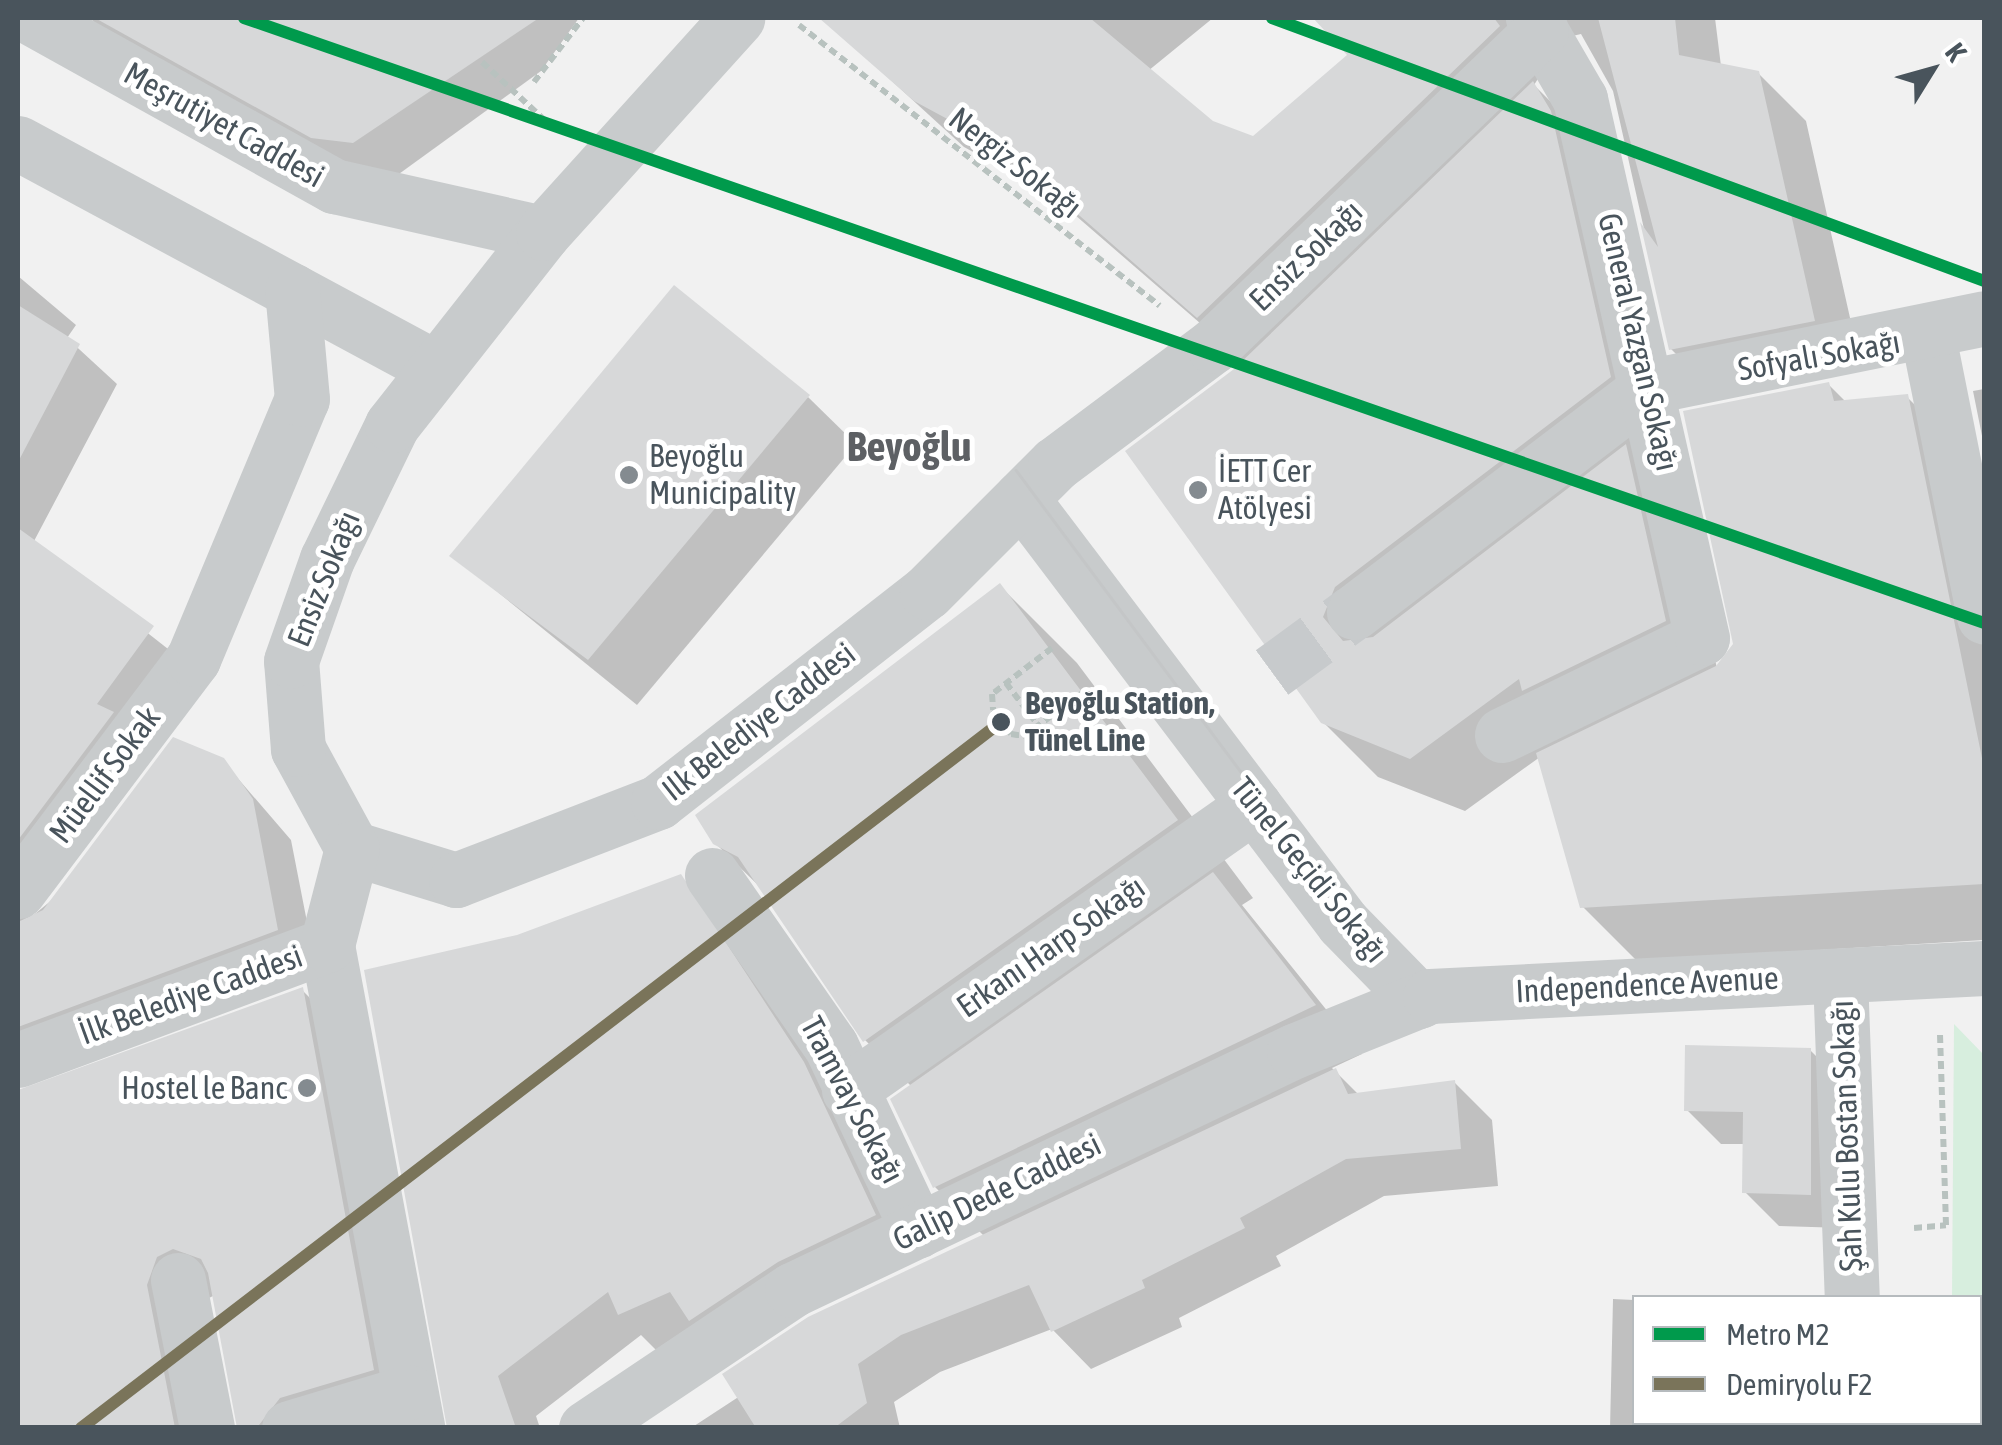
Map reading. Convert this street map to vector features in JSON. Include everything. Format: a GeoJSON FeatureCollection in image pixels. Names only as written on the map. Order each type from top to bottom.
{"type":"FeatureCollection","features":[{"type":"Feature","properties":{"kind":"street","name":"Meşrutiyet Caddesi"},"geometry":{"type":"LineString","coordinates":[[32,18],[334,186],[543,234]]}},
{"type":"Feature","properties":{"kind":"street"},"geometry":{"type":"LineString","coordinates":[[18,142],[436,368],[543,234],[737,18]]}},
{"type":"Feature","properties":{"kind":"street","name":"Ensiz Sokağı"},"geometry":{"type":"LineString","coordinates":[[1038,481],[1213,346],[1537,24]]}},
{"type":"Feature","properties":{"kind":"street","name":"General Yazgan Sokağı"},"geometry":{"type":"LineString","coordinates":[[1502,735],[1702,638],[1651,386],[1580,98],[1537,24]]}},
{"type":"Feature","properties":{"kind":"street","name":"Müellif Sokak"},"geometry":{"type":"LineString","coordinates":[[18,891],[193,658],[302,399],[292,290]]}},
{"type":"Feature","properties":{"kind":"street","name":"Sofyalı Sokağı"},"geometry":{"type":"LineString","coordinates":[[1651,386],[1928,336],[1984,318]]}},
{"type":"Feature","properties":{"kind":"street"},"geometry":{"type":"LineString","coordinates":[[1928,336],[1984,616]]}},
{"type":"Feature","properties":{"kind":"street","name":"Ensiz Sokağı"},"geometry":{"type":"LineString","coordinates":[[352,848],[298,749],[291,661],[327,559],[392,424],[436,368]]}},
{"type":"Feature","properties":{"kind":"street"},"geometry":{"type":"LineString","coordinates":[[1354,612],[1651,386]]}},
{"type":"Feature","properties":{"kind":"street","name":"Tünel Geçidi Sokağı"},"geometry":{"type":"LineString","coordinates":[[1038,481],[1254,806],[1342,923],[1425,998]]}},
{"type":"Feature","properties":{"kind":"street","name":"Ilk Belediye Caddesi"},"geometry":{"type":"LineString","coordinates":[[352,848],[456,880],[658,802],[927,592],[1038,481]]}},
{"type":"Feature","properties":{"kind":"street","name":"Erkanı Harp Sokağı"},"geometry":{"type":"LineString","coordinates":[[848,1090],[1254,806]]}},
{"type":"Feature","properties":{"kind":"street","name":"İlk Belediye Caddesi"},"geometry":{"type":"LineString","coordinates":[[18,1060],[327,945],[352,848]]}},
{"type":"Feature","properties":{"kind":"street","name":"Tramvay Sokağı"},"geometry":{"type":"LineString","coordinates":[[712,875],[830,1046],[918,1231]]}},
{"type":"Feature","properties":{"kind":"street"},"geometry":{"type":"LineString","coordinates":[[289,1428],[413,1410],[327,945]]}},
{"type":"Feature","properties":{"kind":"street","name":"Independence Avenue"},"geometry":{"type":"LineString","coordinates":[[1425,998],[1960,970]]}},
{"type":"Feature","properties":{"kind":"street","name":"Şah Kulu Bostan Sokağı"},"geometry":{"type":"LineString","coordinates":[[1840,976],[1852,1295]]}},
{"type":"Feature","properties":{"kind":"street","name":"Galip Dede Caddesi"},"geometry":{"type":"LineString","coordinates":[[586,1428],[792,1290],[1294,1051],[1425,998]]}},
{"type":"Feature","properties":{"kind":"street"},"geometry":{"type":"LineString","coordinates":[[178,1280],[207,1428]]}},
{"type":"Feature","properties":{"kind":"path"},"geometry":{"type":"LineString","coordinates":[[534,82],[583,18]]}},
{"type":"Feature","properties":{"kind":"path","name":"Nergiz Sokağı"},"geometry":{"type":"LineString","coordinates":[[788,18],[1213,346]]}},
{"type":"Feature","properties":{"kind":"path"},"geometry":{"type":"LineString","coordinates":[[482,62],[599,170]]}},
{"type":"Feature","properties":{"kind":"path"},"geometry":{"type":"LineString","coordinates":[[1052,648],[992,694],[993,710],[1010,734],[1038,725],[1086,691]]}},
{"type":"Feature","properties":{"kind":"path"},"geometry":{"type":"LineString","coordinates":[[1006,683],[1038,725]]}},
{"type":"Feature","properties":{"kind":"path"},"geometry":{"type":"LineString","coordinates":[[1908,1212],[1909,1228],[1946,1225],[1960,970]]}},
{"type":"Feature","properties":{"kind":"green space"},"geometry":{"type":"Polygon","coordinates":[[[1954,1024],[1984,1055],[1984,1427],[1952,1427],[1982,1425],[1982,1295],[1952,1295],[1954,1024]]]}},
{"type":"Feature","properties":{"kind":"building"},"geometry":{"type":"Polygon","coordinates":[[[95,18],[539,18],[353,143],[311,138],[95,18]]]}},
{"type":"Feature","properties":{"kind":"building"},"geometry":{"type":"Polygon","coordinates":[[[819,18],[1090,18],[1213,121],[1253,136],[1347,55],[1313,18],[1494,18],[1500,26],[1197,318],[1003,149],[914,101],[819,18]]]}},
{"type":"Feature","properties":{"kind":"building"},"geometry":{"type":"Polygon","coordinates":[[[1598,18],[1675,18],[1679,55],[1759,71],[1815,321],[1669,350],[1640,222],[1658,247],[1598,18]]]}},
{"type":"Feature","properties":{"kind":"building"},"geometry":{"type":"Polygon","coordinates":[[[1533,81],[1551,111],[1611,377],[1335,587],[1323,617],[1343,641],[1373,637],[1626,444],[1666,621],[1522,691],[1519,679],[1410,759],[1321,723],[1125,451],[1234,369],[1533,81]]]}},
{"type":"Feature","properties":{"kind":"building","name":"Beyoğlu Municipality"},"geometry":{"type":"Polygon","coordinates":[[[674,285],[810,395],[588,660],[449,556],[674,285]]]}},
{"type":"Feature","properties":{"kind":"building"},"geometry":{"type":"Polygon","coordinates":[[[18,305],[80,344],[18,462],[18,305]]]}},
{"type":"Feature","properties":{"kind":"building"},"geometry":{"type":"Polygon","coordinates":[[[1829,382],[1834,401],[1908,394],[1984,768],[1984,884],[1580,908],[1536,753],[1716,666],[1733,644],[1683,411],[1829,382]]]}},
{"type":"Feature","properties":{"kind":"building"},"geometry":{"type":"Polygon","coordinates":[[[18,528],[154,626],[97,704],[114,712],[18,840],[18,528]]]}},
{"type":"Feature","properties":{"kind":"building"},"geometry":{"type":"Polygon","coordinates":[[[1000,583],[1178,820],[863,1042],[738,857],[713,844],[695,815],[1000,583]]]}},
{"type":"Feature","properties":{"kind":"building"},"geometry":{"type":"Polygon","coordinates":[[[173,737],[224,758],[253,799],[278,930],[18,1027],[18,922],[43,910],[173,737]]]}},
{"type":"Feature","properties":{"kind":"building"},"geometry":{"type":"Polygon","coordinates":[[[1213,872],[1316,1005],[933,1188],[890,1099],[1213,872]]]}},
{"type":"Feature","properties":{"kind":"building"},"geometry":{"type":"Polygon","coordinates":[[[681,874],[804,1062],[876,1215],[778,1262],[689,1321],[670,1292],[618,1315],[608,1292],[498,1376],[516,1428],[447,1428],[364,970],[517,935],[681,874]]]}},
{"type":"Feature","properties":{"kind":"building"},"geometry":{"type":"Polygon","coordinates":[[[303,987],[374,1370],[280,1398],[259,1425],[237,1428],[208,1273],[201,1259],[173,1249],[157,1257],[147,1285],[175,1428],[18,1428],[18,1090],[303,987]]]}},
{"type":"Feature","properties":{"kind":"building"},"geometry":{"type":"Polygon","coordinates":[[[1685,1045],[1811,1048],[1811,1195],[1742,1193],[1743,1112],[1684,1111],[1685,1045]]]}},
{"type":"Feature","properties":{"kind":"building"},"geometry":{"type":"Polygon","coordinates":[[[1336,1068],[1348,1094],[1455,1080],[1461,1149],[1346,1159],[1240,1218],[1245,1228],[1142,1280],[1145,1288],[1051,1332],[1029,1285],[901,1335],[858,1364],[867,1403],[834,1428],[756,1428],[722,1374],[808,1317],[1336,1068]]]}},
{"type":"Feature","properties":{"kind":"tunnel"},"geometry":{"type":"LineString","coordinates":[[1272,672],[1354,612]]}},
{"type":"Feature","properties":{"kind":"tram line"},"geometry":{"type":"LineString","coordinates":[[1016,470],[1293,841]]}},
{"type":"Feature","properties":{"kind":"metro line","name":"M2"},"geometry":{"type":"LineString","coordinates":[[244,18],[1984,623]]}},
{"type":"Feature","properties":{"kind":"metro line","name":"M2"},"geometry":{"type":"LineString","coordinates":[[1272,18],[1984,281]]}},
{"type":"Feature","properties":{"kind":"rail line","name":"F2"},"geometry":{"type":"LineString","coordinates":[[81,1428],[1001,722]]}},
{"type":"Feature","properties":{"kind":"place","name":"Beyoğlu Municipality"},"geometry":{"type":"Point","coordinates":[629,475]}},
{"type":"Feature","properties":{"kind":"place","name":"İETT Cer Atölyesi"},"geometry":{"type":"Point","coordinates":[1198,490]}},
{"type":"Feature","properties":{"kind":"place","name":"Beyoğlu Station, Tünel Line"},"geometry":{"type":"Point","coordinates":[1001,722]}},
{"type":"Feature","properties":{"kind":"place","name":"Hostel le Banc"},"geometry":{"type":"Point","coordinates":[307,1088]}},
{"type":"Feature","properties":{"kind":"district","name":"Beyoğlu"},"geometry":{"type":"Point","coordinates":[909,446]}}]}
